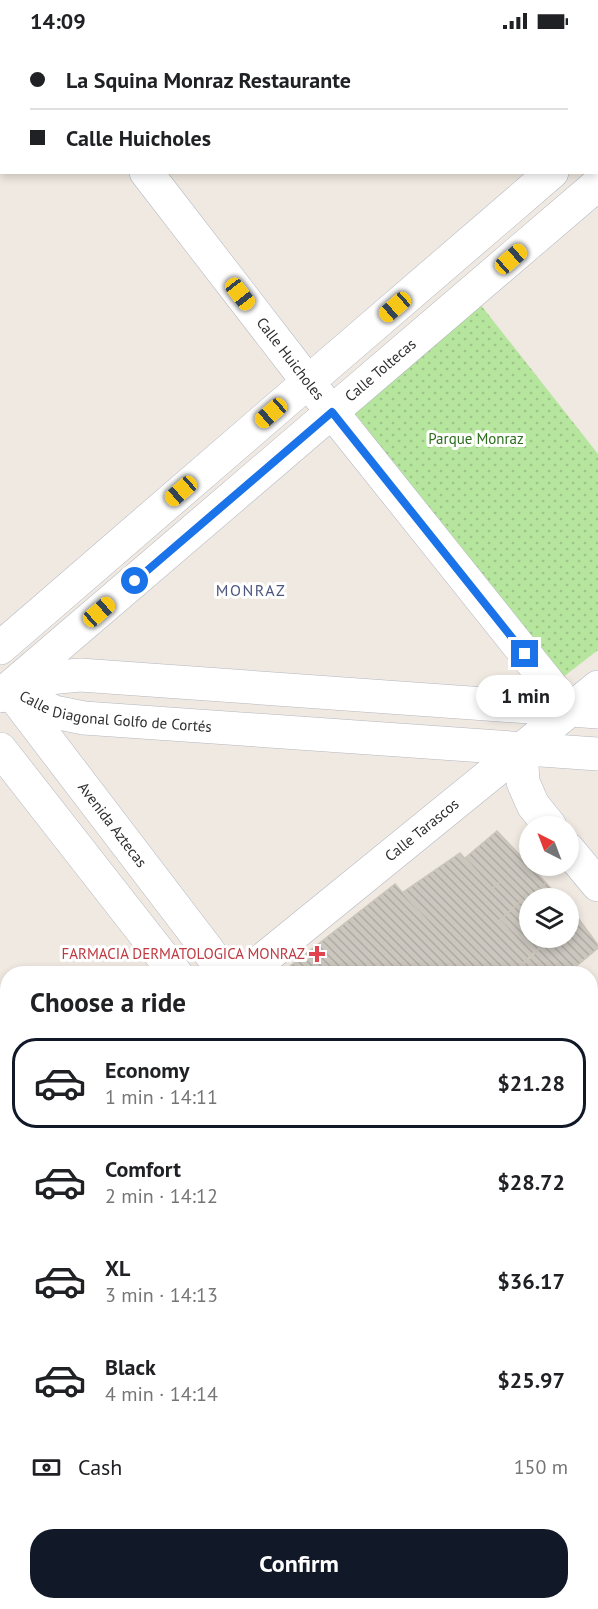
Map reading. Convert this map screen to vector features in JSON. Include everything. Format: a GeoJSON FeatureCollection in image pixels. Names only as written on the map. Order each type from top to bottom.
{"type":"FeatureCollection","features":[{"type":"Feature","properties":{"kind":"street","name":"Calle Huicholes"},"geometry":{"type":"LineString","coordinates":[[148,174],[332,412],[584,711]]}},
{"type":"Feature","properties":{"kind":"street"},"geometry":{"type":"LineString","coordinates":[[0,648],[550,174]]}},
{"type":"Feature","properties":{"kind":"street"},"geometry":{"type":"LineString","coordinates":[[563,174],[593,199]]}},
{"type":"Feature","properties":{"kind":"street","name":"Calle Toltecas"},"geometry":{"type":"LineString","coordinates":[[3,687],[332,412],[593,199]]}},
{"type":"Feature","properties":{"kind":"street","name":"Calle Diagonal Golfo de Cortés"},"geometry":{"type":"LineString","coordinates":[[3,687],[49,678],[80,675],[584,711]]}},
{"type":"Feature","properties":{"kind":"street","name":"Calle Diagonal Golfo de Cortés"},"geometry":{"type":"LineString","coordinates":[[3,687],[54,712],[84,718],[598,754]]}},
{"type":"Feature","properties":{"kind":"street","name":"Avenida Aztecas"},"geometry":{"type":"LineString","coordinates":[[3,687],[220,966]]}},
{"type":"Feature","properties":{"kind":"street","name":"Calle Tarascos"},"geometry":{"type":"LineString","coordinates":[[255,966],[521,749],[584,711],[598,687]]}},
{"type":"Feature","properties":{"kind":"street"},"geometry":{"type":"LineString","coordinates":[[521,749],[522,782],[533,805],[542,816]]}},
{"type":"Feature","properties":{"kind":"street"},"geometry":{"type":"LineString","coordinates":[[0,750],[170,966]]}},
{"type":"Feature","properties":{"kind":"street"},"geometry":{"type":"LineString","coordinates":[[579,862],[598,885]]}},
{"type":"Feature","properties":{"kind":"green space","name":"Parque Monraz"},"geometry":{"type":"Polygon","coordinates":[[[480,304],[598,454],[598,650],[558,681],[345,411],[480,304]]]}},
{"type":"Feature","properties":{"kind":"building"},"geometry":{"type":"Polygon","coordinates":[[[497,831],[519,854],[519,876],[539,876],[546,883],[541,888],[519,888],[519,899],[502,880],[492,889],[465,858],[497,831]]]}},
{"type":"Feature","properties":{"kind":"building"},"geometry":{"type":"Polygon","coordinates":[[[460,853],[492,889],[502,880],[519,899],[519,903],[500,920],[519,941],[519,948],[525,948],[531,955],[521,966],[467,966],[402,893],[460,853]]]}},
{"type":"Feature","properties":{"kind":"building"},"geometry":{"type":"Polygon","coordinates":[[[546,883],[551,888],[541,888],[546,883]]]}},
{"type":"Feature","properties":{"kind":"building"},"geometry":{"type":"Polygon","coordinates":[[[395,884],[467,966],[290,966],[395,884]]]}},
{"type":"Feature","properties":{"kind":"building"},"geometry":{"type":"Polygon","coordinates":[[[519,903],[519,941],[500,920],[519,903]]]}},
{"type":"Feature","properties":{"kind":"building"},"geometry":{"type":"Polygon","coordinates":[[[579,919],[598,945],[598,948],[577,966],[521,966],[540,948],[579,948],[579,919]]]}},
{"type":"Feature","properties":{"kind":"building"},"geometry":{"type":"Polygon","coordinates":[[[525,948],[539,948],[531,955],[525,948]]]}},
{"type":"Feature","properties":{"kind":"place","name":"FARMACIA DERMATOLOGICA MONRAZ"},"geometry":{"type":"Point","coordinates":[317,954]}},
{"type":"Feature","properties":{"kind":"district","name":"MONRAZ"},"geometry":{"type":"Point","coordinates":[251,590]}},
{"type":"Feature","properties":{"kind":"route"},"geometry":{"type":"LineString","coordinates":[[135,581],[332,412],[525,654]]}}]}
